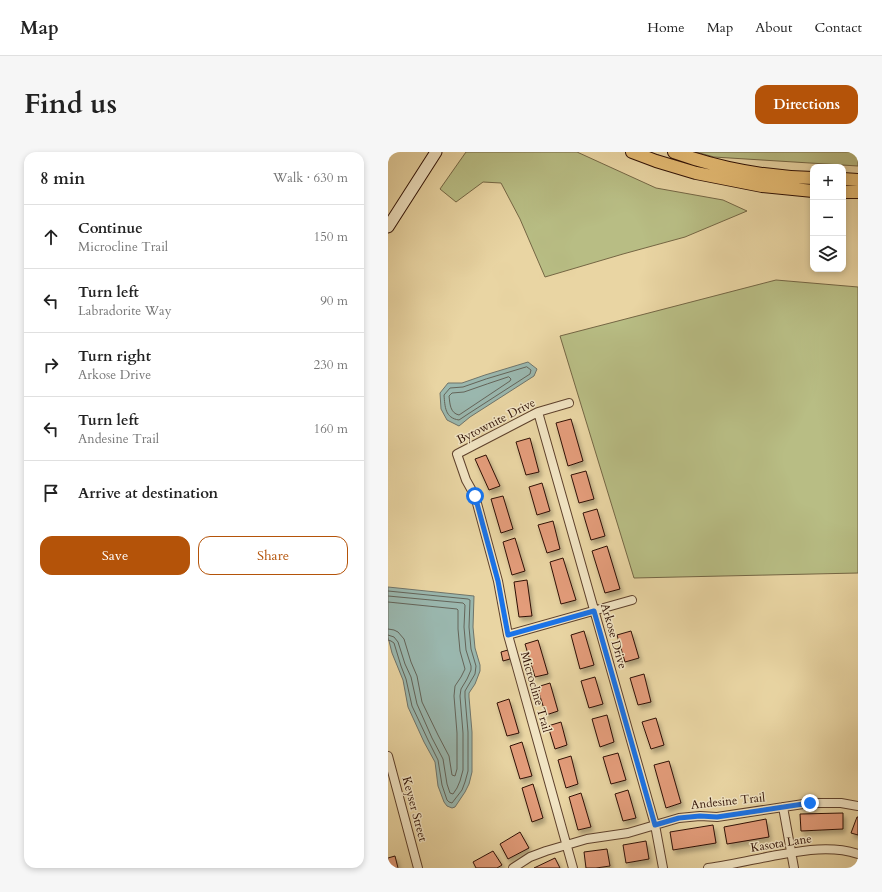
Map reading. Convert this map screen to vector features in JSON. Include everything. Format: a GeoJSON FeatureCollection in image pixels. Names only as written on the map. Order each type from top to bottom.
{"type":"FeatureCollection","features":[{"type":"Feature","properties":{"kind":"main road"},"geometry":{"type":"LineString","coordinates":[[388,227],[436,152]]}},
{"type":"Feature","properties":{"kind":"main road"},"geometry":{"type":"LineString","coordinates":[[632,152],[696,173],[762,186],[810,190]]}},
{"type":"Feature","properties":{"kind":"main road"},"geometry":{"type":"LineString","coordinates":[[674,152],[724,167],[788,178],[810,178]]}},
{"type":"Feature","properties":{"kind":"main road"},"geometry":{"type":"LineString","coordinates":[[846,180],[858,180]]}},
{"type":"Feature","properties":{"kind":"main road"},"geometry":{"type":"LineString","coordinates":[[846,192],[858,192]]}},
{"type":"Feature","properties":{"kind":"street","name":"Bytownite Drive"},"geometry":{"type":"LineString","coordinates":[[457,454],[538,412],[569,403]]}},
{"type":"Feature","properties":{"kind":"street","name":"Arkose Drive"},"geometry":{"type":"LineString","coordinates":[[538,412],[655,825],[663,868]]}},
{"type":"Feature","properties":{"kind":"street","name":"Microcline Trail"},"geometry":{"type":"LineString","coordinates":[[457,454],[466,480],[475,496],[498,581],[508,635],[573,868]]}},
{"type":"Feature","properties":{"kind":"street"},"geometry":{"type":"LineString","coordinates":[[508,635],[632,600]]}},
{"type":"Feature","properties":{"kind":"street","name":"Keyser Street"},"geometry":{"type":"LineString","coordinates":[[388,756],[418,868]]}},
{"type":"Feature","properties":{"kind":"street","name":"Andesine Trail"},"geometry":{"type":"LineString","coordinates":[[512,868],[530,857],[546,851],[587,840],[628,833],[679,818],[700,816],[717,817],[810,803],[841,803],[858,806]]}},
{"type":"Feature","properties":{"kind":"street"},"geometry":{"type":"LineString","coordinates":[[783,807],[794,868]]}},
{"type":"Feature","properties":{"kind":"street","name":"Kasota Lane"},"geometry":{"type":"LineString","coordinates":[[708,868],[816,849],[838,850],[858,854]]}},
{"type":"Feature","properties":{"kind":"green space"},"geometry":{"type":"Polygon","coordinates":[[[466,152],[577,152],[656,188],[723,200],[747,211],[685,237],[545,277],[520,219],[501,183],[483,182],[456,202],[440,189],[466,152]]]}},
{"type":"Feature","properties":{"kind":"green space"},"geometry":{"type":"Polygon","coordinates":[[[696,152],[858,152],[858,166],[846,165],[846,164],[714,157],[696,152]]]}},
{"type":"Feature","properties":{"kind":"green space"},"geometry":{"type":"Polygon","coordinates":[[[776,280],[858,287],[858,573],[634,578],[560,336],[776,280]]]}},
{"type":"Feature","properties":{"kind":"water"},"geometry":{"type":"Polygon","coordinates":[[[528,362],[537,369],[534,376],[470,417],[459,426],[447,420],[441,409],[440,393],[448,383],[462,383],[528,362]]]}},
{"type":"Feature","properties":{"kind":"water"},"geometry":{"type":"Polygon","coordinates":[[[388,587],[474,596],[473,627],[475,648],[480,665],[480,671],[475,684],[469,693],[472,732],[472,772],[465,792],[455,807],[452,808],[447,806],[444,802],[438,786],[435,762],[408,707],[403,680],[392,653],[388,637],[388,587]]]}},
{"type":"Feature","properties":{"kind":"building"},"geometry":{"type":"Polygon","coordinates":[[[571,419],[583,461],[568,466],[556,423],[571,419]]]}},
{"type":"Feature","properties":{"kind":"building"},"geometry":{"type":"Polygon","coordinates":[[[530,438],[539,472],[526,475],[516,442],[530,438]]]}},
{"type":"Feature","properties":{"kind":"building"},"geometry":{"type":"Polygon","coordinates":[[[486,455],[500,486],[489,490],[475,459],[486,455]]]}},
{"type":"Feature","properties":{"kind":"building"},"geometry":{"type":"Polygon","coordinates":[[[586,471],[594,499],[579,503],[571,475],[586,471]]]}},
{"type":"Feature","properties":{"kind":"building"},"geometry":{"type":"Polygon","coordinates":[[[542,483],[550,511],[537,515],[529,487],[542,483]]]}},
{"type":"Feature","properties":{"kind":"building"},"geometry":{"type":"Polygon","coordinates":[[[503,496],[513,529],[501,533],[491,499],[503,496]]]}},
{"type":"Feature","properties":{"kind":"building"},"geometry":{"type":"Polygon","coordinates":[[[597,509],[605,536],[591,540],[583,513],[597,509]]]}},
{"type":"Feature","properties":{"kind":"building"},"geometry":{"type":"Polygon","coordinates":[[[553,521],[560,549],[547,553],[538,525],[553,521]]]}},
{"type":"Feature","properties":{"kind":"building"},"geometry":{"type":"Polygon","coordinates":[[[515,538],[525,571],[512,575],[503,542],[515,538]]]}},
{"type":"Feature","properties":{"kind":"building"},"geometry":{"type":"Polygon","coordinates":[[[607,546],[620,589],[605,593],[592,551],[607,546]]]}},
{"type":"Feature","properties":{"kind":"building"},"geometry":{"type":"Polygon","coordinates":[[[563,558],[576,600],[561,604],[550,562],[563,558]]]}},
{"type":"Feature","properties":{"kind":"building"},"geometry":{"type":"Polygon","coordinates":[[[527,580],[532,616],[519,617],[514,582],[527,580]]]}},
{"type":"Feature","properties":{"kind":"building"},"geometry":{"type":"Polygon","coordinates":[[[584,631],[594,665],[580,669],[571,635],[584,631]]]}},
{"type":"Feature","properties":{"kind":"building"},"geometry":{"type":"Polygon","coordinates":[[[631,631],[639,658],[625,662],[617,635],[631,631]]]}},
{"type":"Feature","properties":{"kind":"building"},"geometry":{"type":"Polygon","coordinates":[[[538,640],[548,674],[535,677],[525,644],[538,640]]]}},
{"type":"Feature","properties":{"kind":"building"},"geometry":{"type":"Polygon","coordinates":[[[508,650],[510,659],[503,661],[501,652],[508,650]]]}},
{"type":"Feature","properties":{"kind":"building"},"geometry":{"type":"Polygon","coordinates":[[[644,674],[651,702],[638,705],[630,678],[644,674]]]}},
{"type":"Feature","properties":{"kind":"building"},"geometry":{"type":"Polygon","coordinates":[[[595,677],[603,704],[589,708],[581,681],[595,677]]]}},
{"type":"Feature","properties":{"kind":"building"},"geometry":{"type":"Polygon","coordinates":[[[550,683],[558,711],[546,715],[537,687],[550,683]]]}},
{"type":"Feature","properties":{"kind":"building"},"geometry":{"type":"Polygon","coordinates":[[[509,699],[519,733],[507,736],[497,703],[509,699]]]}},
{"type":"Feature","properties":{"kind":"building"},"geometry":{"type":"Polygon","coordinates":[[[607,715],[614,742],[600,747],[592,719],[607,715]]]}},
{"type":"Feature","properties":{"kind":"building"},"geometry":{"type":"Polygon","coordinates":[[[656,718],[664,745],[651,749],[642,722],[656,718]]]}},
{"type":"Feature","properties":{"kind":"building"},"geometry":{"type":"Polygon","coordinates":[[[561,722],[567,745],[555,749],[548,726],[561,722]]]}},
{"type":"Feature","properties":{"kind":"building"},"geometry":{"type":"Polygon","coordinates":[[[522,742],[532,776],[520,779],[510,746],[522,742]]]}},
{"type":"Feature","properties":{"kind":"building"},"geometry":{"type":"Polygon","coordinates":[[[618,753],[626,780],[611,784],[603,757],[618,753]]]}},
{"type":"Feature","properties":{"kind":"building"},"geometry":{"type":"Polygon","coordinates":[[[571,756],[578,784],[566,788],[558,760],[571,756]]]}},
{"type":"Feature","properties":{"kind":"building"},"geometry":{"type":"Polygon","coordinates":[[[669,761],[681,803],[666,808],[654,765],[669,761]]]}},
{"type":"Feature","properties":{"kind":"building"},"geometry":{"type":"Polygon","coordinates":[[[533,784],[543,818],[532,822],[522,788],[533,784]]]}},
{"type":"Feature","properties":{"kind":"building"},"geometry":{"type":"Polygon","coordinates":[[[628,790],[636,818],[623,821],[615,794],[628,790]]]}},
{"type":"Feature","properties":{"kind":"building"},"geometry":{"type":"Polygon","coordinates":[[[581,793],[591,827],[578,830],[569,797],[581,793]]]}},
{"type":"Feature","properties":{"kind":"building"},"geometry":{"type":"Polygon","coordinates":[[[843,813],[843,829],[801,831],[800,814],[843,813]]]}},
{"type":"Feature","properties":{"kind":"building"},"geometry":{"type":"Polygon","coordinates":[[[858,817],[858,835],[851,833],[858,817]]]}},
{"type":"Feature","properties":{"kind":"building"},"geometry":{"type":"Polygon","coordinates":[[[766,819],[769,837],[727,844],[724,827],[766,819]]]}},
{"type":"Feature","properties":{"kind":"building"},"geometry":{"type":"Polygon","coordinates":[[[713,825],[716,843],[673,850],[670,832],[713,825]]]}},
{"type":"Feature","properties":{"kind":"building"},"geometry":{"type":"Polygon","coordinates":[[[520,832],[529,848],[508,859],[500,844],[520,832]]]}},
{"type":"Feature","properties":{"kind":"building"},"geometry":{"type":"Polygon","coordinates":[[[646,841],[649,859],[626,863],[623,845],[646,841]]]}},
{"type":"Feature","properties":{"kind":"building"},"geometry":{"type":"Polygon","coordinates":[[[607,849],[610,866],[586,868],[584,852],[607,849]]]}},
{"type":"Feature","properties":{"kind":"building"},"geometry":{"type":"Polygon","coordinates":[[[493,851],[502,865],[497,868],[476,868],[473,862],[493,851]]]}},
{"type":"Feature","properties":{"kind":"building"},"geometry":{"type":"Polygon","coordinates":[[[395,856],[398,868],[388,868],[388,858],[395,856]]]}},
{"type":"Feature","properties":{"kind":"building"},"geometry":{"type":"Polygon","coordinates":[[[555,858],[560,868],[534,868],[555,858]]]}},
{"type":"Feature","properties":{"kind":"route"},"geometry":{"type":"LineString","coordinates":[[475,496],[498,581],[508,635],[594,611],[655,825],[679,818],[700,816],[717,817],[810,803]]}}]}
